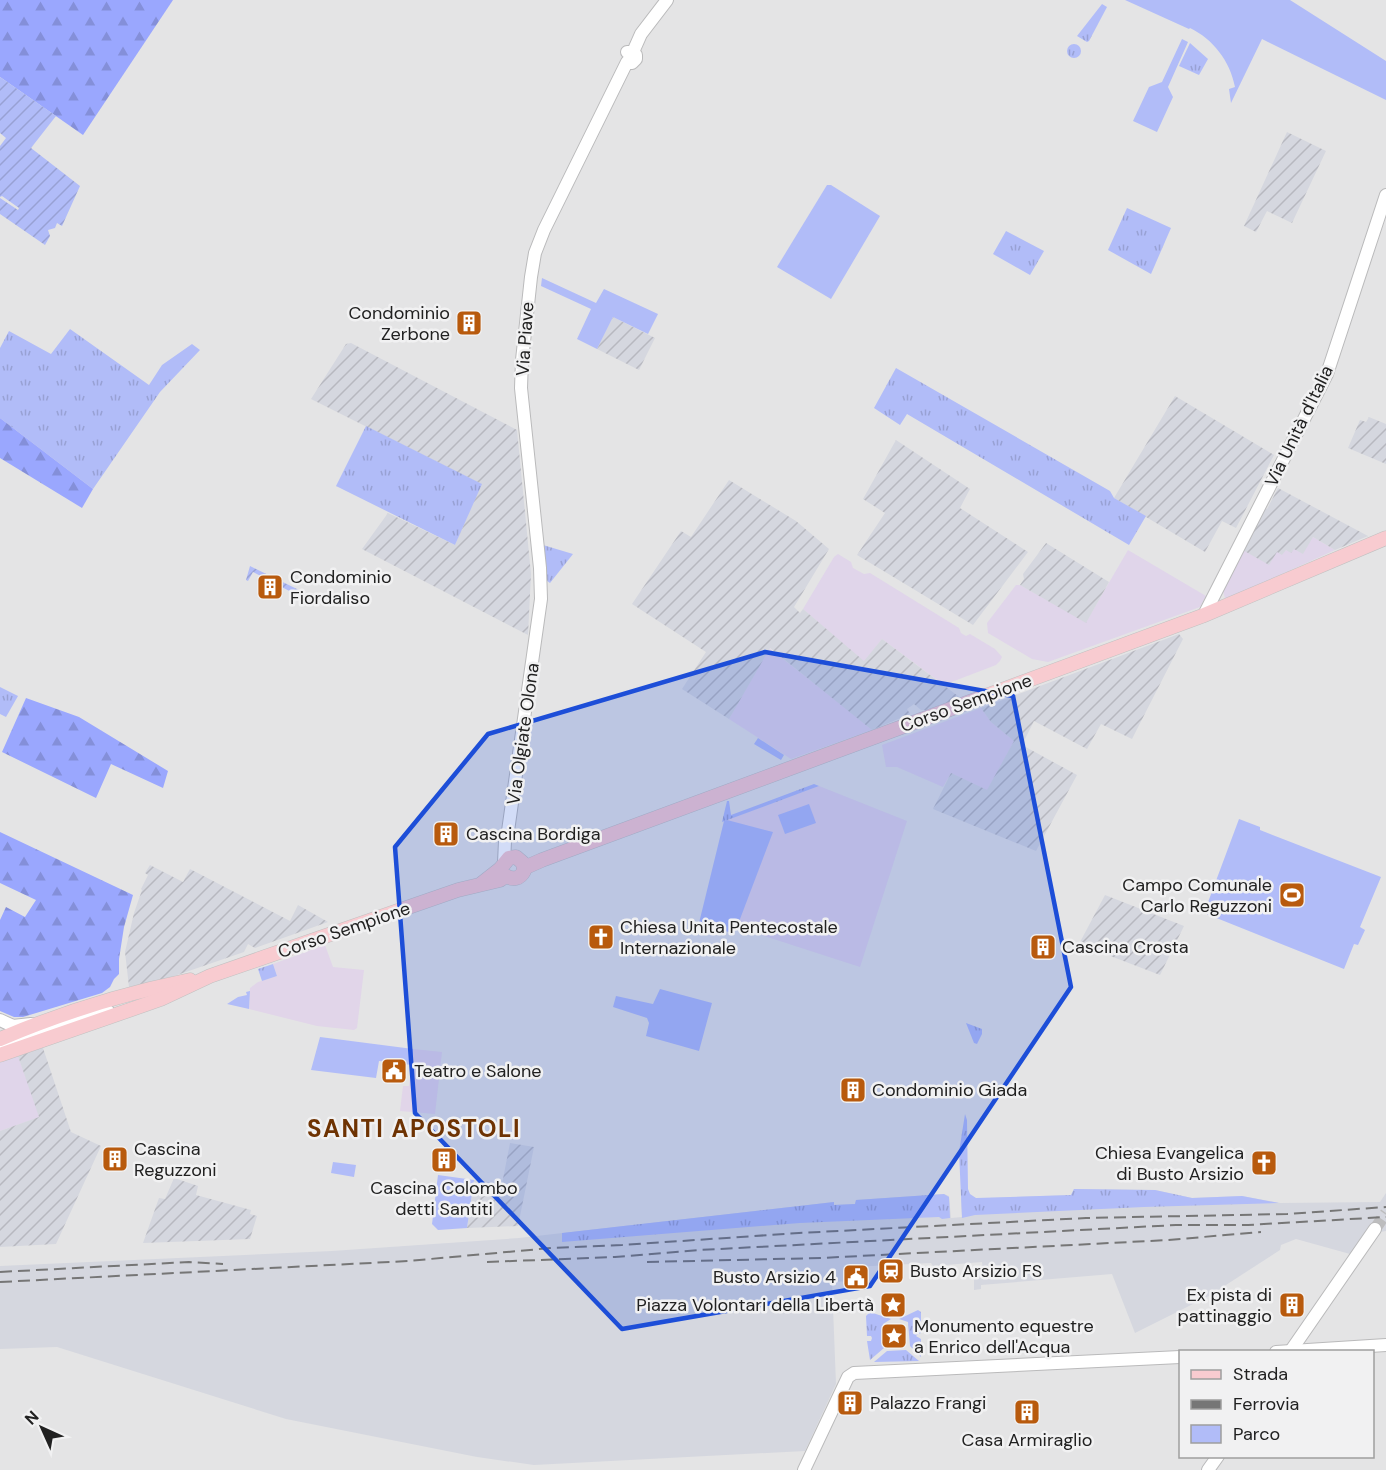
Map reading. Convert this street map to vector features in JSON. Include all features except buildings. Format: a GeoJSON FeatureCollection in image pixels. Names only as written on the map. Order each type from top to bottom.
{"type":"FeatureCollection","features":[{"type":"Feature","properties":{"kind":"main road","name":"Corso Sempione"},"geometry":{"type":"LineString","coordinates":[[0,1039],[44,1021],[123,997],[207,977],[481,884],[504,868],[511,857],[521,862],[542,860],[1204,615],[1386,538]]}},
{"type":"Feature","properties":{"kind":"main road","name":"Corso Sempione"},"geometry":{"type":"LineString","coordinates":[[504,868],[513,878],[519,877],[521,862]]}},
{"type":"Feature","properties":{"kind":"main road","name":"Corso Sempione"},"geometry":{"type":"LineString","coordinates":[[0,1055],[142,1006],[207,977]]}},
{"type":"Feature","properties":{"kind":"street","name":"Via Piave"},"geometry":{"type":"LineString","coordinates":[[537,636],[541,606],[541,576],[521,381],[532,270],[538,243],[546,225],[643,31],[667,0]]}},
{"type":"Feature","properties":{"kind":"street","name":"Via Unità d'Italia"},"geometry":{"type":"LineString","coordinates":[[1204,615],[1329,369],[1386,195]]}},
{"type":"Feature","properties":{"kind":"street","name":"Via Olgiate Olona"},"geometry":{"type":"LineString","coordinates":[[504,868],[505,841],[537,636]]}},
{"type":"Feature","properties":{"kind":"street","name":"Via Olgiate Olona"},"geometry":{"type":"LineString","coordinates":[[508,831],[512,848],[521,862]]}},
{"type":"Feature","properties":{"kind":"street"},"geometry":{"type":"LineString","coordinates":[[0,1044],[190,986]]}},
{"type":"Feature","properties":{"kind":"street"},"geometry":{"type":"LineString","coordinates":[[0,1020],[17,1026],[44,1021]]}},
{"type":"Feature","properties":{"kind":"street"},"geometry":{"type":"LineString","coordinates":[[1291,1350],[1375,1229]]}},
{"type":"Feature","properties":{"kind":"street"},"geometry":{"type":"LineString","coordinates":[[1306,1350],[1386,1345]]}},
{"type":"Feature","properties":{"kind":"street"},"geometry":{"type":"LineString","coordinates":[[804,1470],[848,1377],[854,1373],[1179,1357]]}},
{"type":"Feature","properties":{"kind":"highlighted area"},"geometry":{"type":"Polygon","coordinates":[[[765,652],[1013,696],[1071,987],[870,1286],[622,1329],[415,1113],[395,847],[488,734],[765,652]]]}},
{"type":"Feature","properties":{"kind":"shaded area"},"geometry":{"type":"Polygon","coordinates":[[[1287,132],[1326,151],[1292,223],[1267,211],[1256,232],[1244,226],[1287,132]]]}},
{"type":"Feature","properties":{"kind":"shaded area"},"geometry":{"type":"Polygon","coordinates":[[[613,317],[655,338],[639,370],[597,349],[613,317]]]}},
{"type":"Feature","properties":{"kind":"shaded area"},"geometry":{"type":"Polygon","coordinates":[[[351,343],[517,430],[531,574],[528,635],[362,549],[388,513],[455,545],[481,484],[311,399],[346,344],[351,343]]]}},
{"type":"Feature","properties":{"kind":"shaded area"},"geometry":{"type":"Polygon","coordinates":[[[1175,396],[1274,455],[1236,528],[1222,521],[1205,552],[1114,498],[1175,396]]]}},
{"type":"Feature","properties":{"kind":"shaded area"},"geometry":{"type":"Polygon","coordinates":[[[1369,417],[1386,424],[1386,464],[1348,448],[1360,420],[1366,422],[1369,417]]]}},
{"type":"Feature","properties":{"kind":"shaded area"},"geometry":{"type":"Polygon","coordinates":[[[896,440],[970,489],[960,508],[1028,552],[973,625],[857,555],[885,513],[863,499],[896,440]]]}},
{"type":"Feature","properties":{"kind":"shaded area"},"geometry":{"type":"Polygon","coordinates":[[[729,480],[796,521],[829,549],[794,607],[800,613],[803,609],[864,661],[882,639],[962,699],[931,710],[921,710],[914,704],[907,709],[910,714],[872,730],[770,648],[729,719],[682,689],[706,652],[632,604],[681,531],[691,537],[729,480]]]}},
{"type":"Feature","properties":{"kind":"shaded area"},"geometry":{"type":"Polygon","coordinates":[[[1278,488],[1368,536],[1335,550],[1313,537],[1303,554],[1294,549],[1291,553],[1286,550],[1282,555],[1277,552],[1269,565],[1241,549],[1263,506],[1267,509],[1278,488]]]}},
{"type":"Feature","properties":{"kind":"shaded area"},"geometry":{"type":"Polygon","coordinates":[[[1313,537],[1335,550],[1225,598],[1223,591],[1241,549],[1277,552],[1294,549],[1313,537]]]}},
{"type":"Feature","properties":{"kind":"shaded area"},"geometry":{"type":"Polygon","coordinates":[[[1046,543],[1109,582],[1086,623],[1020,585],[1024,579],[1023,574],[1046,543]]]}},
{"type":"Feature","properties":{"kind":"shaded area"},"geometry":{"type":"Polygon","coordinates":[[[1128,550],[1206,596],[1200,607],[1048,662],[1032,659],[988,633],[987,623],[1016,585],[1020,585],[1086,622],[1128,550]]]}},
{"type":"Feature","properties":{"kind":"shaded area"},"geometry":{"type":"Polygon","coordinates":[[[838,554],[851,562],[853,568],[864,574],[870,573],[959,628],[961,633],[966,636],[970,634],[995,649],[1002,657],[1000,661],[996,665],[949,683],[948,688],[882,639],[864,662],[803,609],[838,554]]]}},
{"type":"Feature","properties":{"kind":"shaded area"},"geometry":{"type":"Polygon","coordinates":[[[1179,634],[1183,639],[1132,739],[1101,724],[1087,749],[1034,721],[1022,745],[1077,775],[1036,851],[933,809],[951,773],[987,790],[1014,741],[991,722],[981,708],[1179,634]]]}},
{"type":"Feature","properties":{"kind":"shaded area"},"geometry":{"type":"Polygon","coordinates":[[[769,648],[872,730],[791,759],[729,719],[769,648]]]}},
{"type":"Feature","properties":{"kind":"shaded area"},"geometry":{"type":"Polygon","coordinates":[[[981,708],[991,722],[1014,741],[987,791],[951,773],[943,787],[897,767],[886,767],[882,745],[981,708]]]}},
{"type":"Feature","properties":{"kind":"shaded area"},"geometry":{"type":"Polygon","coordinates":[[[819,786],[907,821],[860,967],[737,927],[740,918],[724,821],[819,786]]]}},
{"type":"Feature","properties":{"kind":"shaded area"},"geometry":{"type":"Polygon","coordinates":[[[150,865],[183,882],[190,869],[290,921],[298,905],[328,922],[255,948],[248,944],[244,952],[151,984],[129,987],[125,952],[141,889],[148,875],[145,873],[150,865]]]}},
{"type":"Feature","properties":{"kind":"shaded area"},"geometry":{"type":"Polygon","coordinates":[[[1105,895],[1184,926],[1160,975],[1079,944],[1105,895]]]}},
{"type":"Feature","properties":{"kind":"shaded area"},"geometry":{"type":"Polygon","coordinates":[[[325,945],[333,967],[364,970],[357,1028],[354,1030],[317,1026],[249,1009],[250,988],[258,982],[277,976],[273,964],[325,945]]]}},
{"type":"Feature","properties":{"kind":"shaded area"},"geometry":{"type":"Polygon","coordinates":[[[42,1045],[71,1132],[101,1146],[56,1244],[0,1247],[0,1131],[39,1117],[17,1053],[42,1045]]]}},
{"type":"Feature","properties":{"kind":"shaded area"},"geometry":{"type":"Polygon","coordinates":[[[413,1049],[442,1052],[435,1114],[400,1111],[403,1086],[409,1086],[413,1049]]]}},
{"type":"Feature","properties":{"kind":"shaded area"},"geometry":{"type":"Polygon","coordinates":[[[17,1053],[40,1117],[0,1131],[0,1059],[17,1053]]]}},
{"type":"Feature","properties":{"kind":"shaded area"},"geometry":{"type":"Polygon","coordinates":[[[510,1143],[534,1147],[518,1226],[467,1228],[474,1180],[502,1184],[510,1143]]]}},
{"type":"Feature","properties":{"kind":"shaded area"},"geometry":{"type":"Polygon","coordinates":[[[174,1178],[198,1186],[196,1195],[251,1210],[250,1214],[257,1216],[250,1239],[143,1243],[159,1198],[165,1199],[174,1178]]]}},
{"type":"Feature","properties":{"kind":"shaded area"},"geometry":{"type":"Polygon","coordinates":[[[1074,1189],[1155,1190],[1192,1198],[1242,1196],[1280,1203],[1380,1202],[1386,1193],[1386,1231],[1380,1232],[1370,1226],[1350,1254],[1296,1239],[1281,1245],[1280,1250],[1209,1296],[1135,1333],[1112,1274],[981,1285],[981,1289],[974,1290],[974,1275],[983,1271],[982,1262],[933,1266],[931,1263],[851,1267],[851,1281],[832,1282],[836,1384],[805,1451],[534,1465],[477,1457],[286,1419],[57,1347],[0,1349],[0,1266],[332,1251],[519,1238],[834,1202],[834,1205],[855,1204],[856,1200],[944,1194],[949,1196],[951,1218],[962,1217],[961,1199],[1071,1195],[1074,1189]]]}},
{"type":"Feature","properties":{"kind":"green space"},"geometry":{"type":"Polygon","coordinates":[[[0,0],[173,0],[83,135],[0,77],[0,0]]]}},
{"type":"Feature","properties":{"kind":"green space"},"geometry":{"type":"Polygon","coordinates":[[[1125,0],[1290,0],[1386,61],[1386,100],[1262,39],[1231,103],[1229,89],[1235,87],[1233,77],[1225,60],[1206,38],[1190,28],[1125,0]]]}},
{"type":"Feature","properties":{"kind":"green space"},"geometry":{"type":"Polygon","coordinates":[[[1102,4],[1107,7],[1087,42],[1077,36],[1102,4]]]}},
{"type":"Feature","properties":{"kind":"green space"},"geometry":{"type":"Polygon","coordinates":[[[1182,39],[1188,42],[1168,87],[1173,97],[1157,132],[1133,121],[1149,87],[1162,82],[1182,39]]]}},
{"type":"Feature","properties":{"kind":"green space"},"geometry":{"type":"Polygon","coordinates":[[[1190,43],[1208,59],[1199,75],[1179,66],[1190,43]]]}},
{"type":"Feature","properties":{"kind":"green space"},"geometry":{"type":"Polygon","coordinates":[[[1071,44],[1077,44],[1081,51],[1077,58],[1071,58],[1067,54],[1067,48],[1071,44]]]}},
{"type":"Feature","properties":{"kind":"green space"},"geometry":{"type":"Polygon","coordinates":[[[0,77],[56,116],[31,148],[80,186],[62,226],[57,223],[55,228],[48,230],[50,236],[45,245],[0,214],[0,198],[18,210],[19,208],[2,196],[0,197],[0,146],[6,138],[0,133],[0,77]]]}},
{"type":"Feature","properties":{"kind":"green space"},"geometry":{"type":"Polygon","coordinates":[[[827,185],[831,185],[880,216],[831,299],[777,267],[827,185]]]}},
{"type":"Feature","properties":{"kind":"green space"},"geometry":{"type":"Polygon","coordinates":[[[1127,208],[1171,228],[1151,274],[1108,250],[1127,208]]]}},
{"type":"Feature","properties":{"kind":"green space"},"geometry":{"type":"Polygon","coordinates":[[[1006,231],[1044,251],[1030,275],[993,254],[1006,231]]]}},
{"type":"Feature","properties":{"kind":"green space"},"geometry":{"type":"Polygon","coordinates":[[[542,278],[596,303],[604,289],[658,314],[648,334],[613,317],[597,349],[577,339],[591,309],[541,286],[542,278]]]}},
{"type":"Feature","properties":{"kind":"green space"},"geometry":{"type":"Polygon","coordinates":[[[70,329],[149,385],[162,365],[192,344],[200,350],[160,392],[93,489],[0,418],[0,348],[9,331],[51,354],[70,329]]]}},
{"type":"Feature","properties":{"kind":"green space"},"geometry":{"type":"Polygon","coordinates":[[[896,368],[1110,491],[1114,498],[1146,516],[1129,545],[907,414],[900,425],[874,408],[896,368]]]}},
{"type":"Feature","properties":{"kind":"green space"},"geometry":{"type":"Polygon","coordinates":[[[0,418],[93,489],[82,508],[0,458],[0,418]]]}},
{"type":"Feature","properties":{"kind":"green space"},"geometry":{"type":"Polygon","coordinates":[[[366,426],[482,484],[455,545],[336,486],[366,426]]]}},
{"type":"Feature","properties":{"kind":"green space"},"geometry":{"type":"Polygon","coordinates":[[[543,545],[573,554],[550,583],[547,581],[543,545]]]}},
{"type":"Feature","properties":{"kind":"green space"},"geometry":{"type":"Polygon","coordinates":[[[250,566],[299,590],[297,595],[253,572],[248,581],[246,580],[250,566]]]}},
{"type":"Feature","properties":{"kind":"green space"},"geometry":{"type":"Polygon","coordinates":[[[0,687],[18,696],[6,717],[0,714],[0,687]]]}},
{"type":"Feature","properties":{"kind":"green space"},"geometry":{"type":"Polygon","coordinates":[[[26,698],[79,717],[168,771],[163,788],[111,764],[96,798],[2,752],[26,698]]]}},
{"type":"Feature","properties":{"kind":"green space"},"geometry":{"type":"Polygon","coordinates":[[[758,738],[784,755],[781,760],[754,744],[758,738]]]}},
{"type":"Feature","properties":{"kind":"green space"},"geometry":{"type":"Polygon","coordinates":[[[814,784],[819,786],[722,822],[727,801],[729,801],[731,815],[814,784]]]}},
{"type":"Feature","properties":{"kind":"green space"},"geometry":{"type":"Polygon","coordinates":[[[809,804],[816,823],[785,834],[778,815],[809,804]]]}},
{"type":"Feature","properties":{"kind":"green space","name":"Campo Comunale Carlo Reguzzoni"},"geometry":{"type":"Polygon","coordinates":[[[1239,819],[1260,827],[1260,830],[1381,877],[1360,927],[1365,930],[1358,945],[1354,944],[1344,969],[1204,913],[1239,819]]]}},
{"type":"Feature","properties":{"kind":"green space"},"geometry":{"type":"Polygon","coordinates":[[[724,821],[773,832],[737,927],[734,926],[732,933],[699,923],[724,821]]]}},
{"type":"Feature","properties":{"kind":"green space"},"geometry":{"type":"Polygon","coordinates":[[[0,832],[133,895],[124,927],[119,974],[110,987],[102,993],[23,1017],[14,1017],[0,1011],[0,920],[6,907],[25,917],[36,900],[0,883],[0,832]]]}},
{"type":"Feature","properties":{"kind":"green space"},"geometry":{"type":"Polygon","coordinates":[[[273,964],[277,976],[262,981],[258,969],[273,964]]]}},
{"type":"Feature","properties":{"kind":"green space"},"geometry":{"type":"Polygon","coordinates":[[[660,989],[712,1003],[699,1051],[646,1036],[649,1023],[647,1018],[613,1007],[616,996],[653,1004],[660,989]]]}},
{"type":"Feature","properties":{"kind":"green space"},"geometry":{"type":"Polygon","coordinates":[[[250,991],[249,1009],[227,1004],[238,997],[247,995],[246,992],[250,991]]]}},
{"type":"Feature","properties":{"kind":"green space"},"geometry":{"type":"Polygon","coordinates":[[[966,1023],[982,1029],[977,1044],[974,1043],[966,1023]]]}},
{"type":"Feature","properties":{"kind":"green space"},"geometry":{"type":"Polygon","coordinates":[[[320,1037],[413,1049],[412,1065],[379,1061],[376,1078],[311,1070],[320,1037]]]}},
{"type":"Feature","properties":{"kind":"green space"},"geometry":{"type":"Polygon","coordinates":[[[965,1114],[968,1189],[970,1194],[976,1198],[1071,1195],[1074,1189],[1155,1190],[1192,1198],[1242,1196],[1279,1203],[1144,1207],[975,1215],[962,1218],[959,1152],[965,1114]]]}},
{"type":"Feature","properties":{"kind":"green space"},"geometry":{"type":"Polygon","coordinates":[[[333,1162],[356,1165],[354,1177],[331,1173],[333,1162]]]}},
{"type":"Feature","properties":{"kind":"green space"},"geometry":{"type":"Polygon","coordinates":[[[438,1175],[474,1180],[467,1228],[438,1230],[432,1224],[438,1175]]]}},
{"type":"Feature","properties":{"kind":"green space"},"geometry":{"type":"Polygon","coordinates":[[[944,1194],[949,1197],[950,1218],[800,1223],[562,1242],[562,1233],[834,1202],[834,1205],[855,1204],[856,1200],[944,1194]]]}},
{"type":"Feature","properties":{"kind":"green space"},"geometry":{"type":"Polygon","coordinates":[[[918,1310],[921,1312],[921,1333],[916,1336],[921,1339],[921,1357],[910,1346],[908,1322],[899,1319],[918,1310]]]}},
{"type":"Feature","properties":{"kind":"green space"},"geometry":{"type":"Polygon","coordinates":[[[870,1312],[891,1319],[883,1324],[884,1348],[870,1360],[867,1341],[871,1341],[872,1338],[867,1336],[866,1316],[870,1312]]]}},
{"type":"Feature","properties":{"kind":"green space"},"geometry":{"type":"Polygon","coordinates":[[[906,1350],[919,1361],[874,1362],[887,1351],[906,1350]]]}},
{"type":"Feature","properties":{"kind":"tunnel"},"geometry":{"type":"LineString","coordinates":[[1375,1229],[1386,1213]]}},
{"type":"Feature","properties":{"kind":"railway"},"geometry":{"type":"LineString","coordinates":[[0,1282],[408,1261],[551,1248],[799,1233],[1086,1218],[1287,1214],[1386,1207]]}},
{"type":"Feature","properties":{"kind":"railway"},"geometry":{"type":"LineString","coordinates":[[487,1262],[615,1257],[700,1250],[1176,1225],[1248,1225],[1386,1217]]}},
{"type":"Feature","properties":{"kind":"railway"},"geometry":{"type":"LineString","coordinates":[[647,1262],[821,1258],[1168,1240],[1261,1232]]}},
{"type":"Feature","properties":{"kind":"railway"},"geometry":{"type":"LineString","coordinates":[[0,1272],[189,1262],[223,1264]]}},
{"type":"Feature","properties":{"kind":"place","name":"Condominio Zerbone"},"geometry":{"type":"Point","coordinates":[469,323]}},
{"type":"Feature","properties":{"kind":"place","name":"Condominio Fiordaliso"},"geometry":{"type":"Point","coordinates":[270,587]}},
{"type":"Feature","properties":{"kind":"place","name":"Cascina Bordiga"},"geometry":{"type":"Point","coordinates":[446,834]}},
{"type":"Feature","properties":{"kind":"place","name":"Campo Comunale Carlo Reguzzoni"},"geometry":{"type":"Point","coordinates":[1292,895]}},
{"type":"Feature","properties":{"kind":"place","name":"Chiesa Unita Pentecostale Internazionale"},"geometry":{"type":"Point","coordinates":[601,937]}},
{"type":"Feature","properties":{"kind":"place","name":"Cascina Crosta"},"geometry":{"type":"Point","coordinates":[1043,947]}},
{"type":"Feature","properties":{"kind":"place","name":"Teatro e Salone"},"geometry":{"type":"Point","coordinates":[394,1071]}},
{"type":"Feature","properties":{"kind":"place","name":"Condominio Giada"},"geometry":{"type":"Point","coordinates":[853,1090]}},
{"type":"Feature","properties":{"kind":"place","name":"Cascina Reguzzoni"},"geometry":{"type":"Point","coordinates":[115,1159]}},
{"type":"Feature","properties":{"kind":"place","name":"Cascina Colombo detti Santiti"},"geometry":{"type":"Point","coordinates":[444,1160]}},
{"type":"Feature","properties":{"kind":"place","name":"Chiesa Evangelica di Busto Arsizio"},"geometry":{"type":"Point","coordinates":[1264,1163]}},
{"type":"Feature","properties":{"kind":"place","name":"Busto Arsizio FS"},"geometry":{"type":"Point","coordinates":[891,1271]}},
{"type":"Feature","properties":{"kind":"place","name":"Busto Arsizio 4"},"geometry":{"type":"Point","coordinates":[856,1277]}},
{"type":"Feature","properties":{"kind":"place","name":"Piazza Volontari della Libertà"},"geometry":{"type":"Point","coordinates":[893,1305]}},
{"type":"Feature","properties":{"kind":"place","name":"Ex pista di pattinaggio"},"geometry":{"type":"Point","coordinates":[1292,1305]}},
{"type":"Feature","properties":{"kind":"place","name":"Monumento equestre a Enrico dell'Acqua"},"geometry":{"type":"Point","coordinates":[894,1336]}},
{"type":"Feature","properties":{"kind":"place","name":"Palazzo Frangi"},"geometry":{"type":"Point","coordinates":[850,1403]}},
{"type":"Feature","properties":{"kind":"place","name":"Casa Armiraglio"},"geometry":{"type":"Point","coordinates":[1027,1412]}},
{"type":"Feature","properties":{"kind":"district","name":"SANTI APOSTOLI"},"geometry":{"type":"Point","coordinates":[414,1128]}}]}
